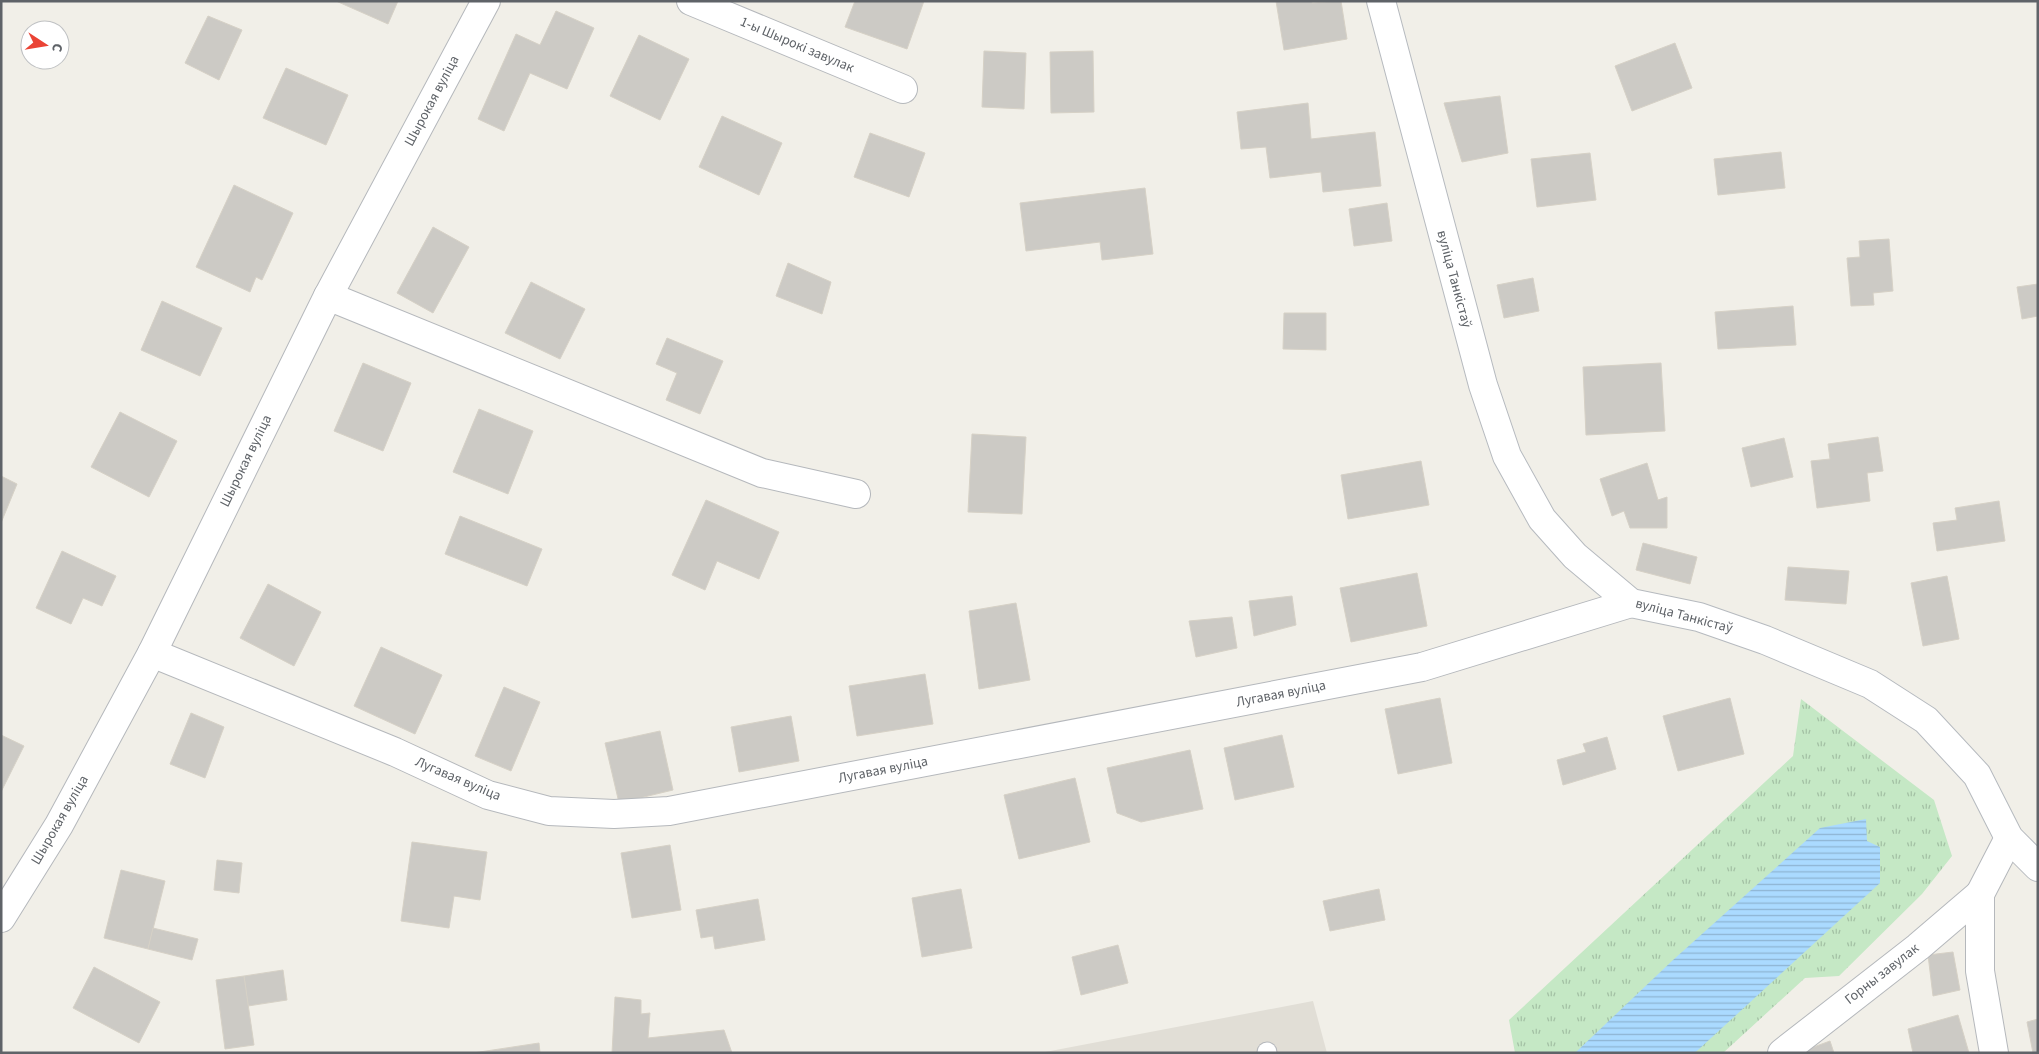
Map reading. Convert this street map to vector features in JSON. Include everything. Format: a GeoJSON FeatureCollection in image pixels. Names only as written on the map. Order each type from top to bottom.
{"type":"FeatureCollection","features":[{"type":"Feature","properties":{"kind":"street","name":"Шырокая вуліца"},"geometry":{"type":"LineString","coordinates":[[1,918],[59,826],[152,652],[328,296],[486,1]]}},
{"type":"Feature","properties":{"kind":"street","name":"1-ы Шырокі завулак"},"geometry":{"type":"LineString","coordinates":[[691,1],[903,89]]}},
{"type":"Feature","properties":{"kind":"street","name":"вуліца Танкістаў"},"geometry":{"type":"LineString","coordinates":[[1381,1],[1483,385],[1507,456],[1542,519],[1576,556],[1631,603],[1699,617],[1766,640],[1878,689],[1926,720],[1977,775],[2009,838],[2038,868]]}},
{"type":"Feature","properties":{"kind":"street"},"geometry":{"type":"LineString","coordinates":[[328,296],[762,473],[856,494]]}},
{"type":"Feature","properties":{"kind":"street","name":"Лугавая вуліца"},"geometry":{"type":"LineString","coordinates":[[152,652],[395,752],[488,795],[550,811],[614,814],[669,811],[1422,667],[1631,603]]}},
{"type":"Feature","properties":{"kind":"street"},"geometry":{"type":"LineString","coordinates":[[1994,1053],[1980,971],[1980,894],[2009,838]]}},
{"type":"Feature","properties":{"kind":"street","name":"Горны завулак"},"geometry":{"type":"LineString","coordinates":[[1782,1053],[1918,947],[1980,894]]}},
{"type":"Feature","properties":{"kind":"shaded area"},"geometry":{"type":"Polygon","coordinates":[[[1313,1001],[1327,1053],[1040,1053],[1313,1001]]]}},
{"type":"Feature","properties":{"kind":"green space"},"geometry":{"type":"Polygon","coordinates":[[[1801,699],[1934,800],[1952,856],[1922,894],[1839,976],[1805,978],[1723,1053],[1515,1053],[1509,1020],[1793,756],[1801,699]]]}},
{"type":"Feature","properties":{"kind":"water"},"geometry":{"type":"Polygon","coordinates":[[[1866,819],[1867,841],[1880,847],[1880,883],[1698,1050],[1694,1053],[1575,1053],[1673,960],[1820,828],[1866,819]]]}},
{"type":"Feature","properties":{"kind":"building"},"geometry":{"type":"Polygon","coordinates":[[[336,1],[398,1],[388,24],[336,1]]]}},
{"type":"Feature","properties":{"kind":"building"},"geometry":{"type":"Polygon","coordinates":[[[855,1],[924,1],[907,49],[845,27],[855,1]]]}},
{"type":"Feature","properties":{"kind":"building"},"geometry":{"type":"Polygon","coordinates":[[[1276,1],[1312,1],[1312,3],[1341,1],[1347,39],[1284,50],[1276,1]]]}},
{"type":"Feature","properties":{"kind":"building"},"geometry":{"type":"Polygon","coordinates":[[[556,11],[594,28],[567,89],[530,73],[504,131],[478,119],[516,34],[540,45],[556,11]]]}},
{"type":"Feature","properties":{"kind":"building"},"geometry":{"type":"Polygon","coordinates":[[[208,16],[242,30],[219,80],[185,63],[208,16]]]}},
{"type":"Feature","properties":{"kind":"building"},"geometry":{"type":"Polygon","coordinates":[[[639,35],[689,59],[660,120],[610,96],[639,35]]]}},
{"type":"Feature","properties":{"kind":"building"},"geometry":{"type":"Polygon","coordinates":[[[1675,43],[1692,88],[1632,111],[1615,66],[1675,43]]]}},
{"type":"Feature","properties":{"kind":"building"},"geometry":{"type":"Polygon","coordinates":[[[984,51],[1026,53],[1024,109],[982,107],[984,51]]]}},
{"type":"Feature","properties":{"kind":"building"},"geometry":{"type":"Polygon","coordinates":[[[1093,51],[1094,112],[1051,113],[1050,52],[1093,51]]]}},
{"type":"Feature","properties":{"kind":"building"},"geometry":{"type":"Polygon","coordinates":[[[286,68],[348,95],[326,145],[263,118],[286,68]]]}},
{"type":"Feature","properties":{"kind":"building"},"geometry":{"type":"Polygon","coordinates":[[[1500,96],[1508,153],[1462,162],[1444,103],[1500,96]]]}},
{"type":"Feature","properties":{"kind":"building"},"geometry":{"type":"Polygon","coordinates":[[[1308,103],[1311,139],[1375,132],[1381,186],[1323,192],[1321,172],[1270,178],[1266,147],[1241,149],[1237,112],[1308,103]]]}},
{"type":"Feature","properties":{"kind":"building"},"geometry":{"type":"Polygon","coordinates":[[[722,116],[782,143],[759,195],[699,167],[722,116]]]}},
{"type":"Feature","properties":{"kind":"building"},"geometry":{"type":"Polygon","coordinates":[[[870,133],[925,153],[909,197],[854,177],[870,133]]]}},
{"type":"Feature","properties":{"kind":"building"},"geometry":{"type":"Polygon","coordinates":[[[1781,152],[1785,188],[1718,195],[1714,159],[1781,152]]]}},
{"type":"Feature","properties":{"kind":"building"},"geometry":{"type":"Polygon","coordinates":[[[1590,153],[1596,200],[1537,207],[1531,159],[1590,153]]]}},
{"type":"Feature","properties":{"kind":"building"},"geometry":{"type":"Polygon","coordinates":[[[234,185],[293,213],[262,280],[256,277],[250,292],[196,267],[234,185]]]}},
{"type":"Feature","properties":{"kind":"building"},"geometry":{"type":"Polygon","coordinates":[[[1145,188],[1153,254],[1102,260],[1100,242],[1026,251],[1020,203],[1145,188]]]}},
{"type":"Feature","properties":{"kind":"building"},"geometry":{"type":"Polygon","coordinates":[[[1387,203],[1392,241],[1354,246],[1349,209],[1387,203]]]}},
{"type":"Feature","properties":{"kind":"building"},"geometry":{"type":"Polygon","coordinates":[[[433,227],[469,247],[433,313],[397,293],[433,227]]]}},
{"type":"Feature","properties":{"kind":"building"},"geometry":{"type":"Polygon","coordinates":[[[1889,239],[1893,291],[1873,293],[1874,305],[1851,306],[1847,258],[1860,257],[1859,241],[1889,239]]]}},
{"type":"Feature","properties":{"kind":"building"},"geometry":{"type":"Polygon","coordinates":[[[788,263],[831,282],[822,314],[776,296],[788,263]]]}},
{"type":"Feature","properties":{"kind":"building"},"geometry":{"type":"Polygon","coordinates":[[[1533,278],[1539,311],[1504,318],[1497,285],[1533,278]]]}},
{"type":"Feature","properties":{"kind":"building"},"geometry":{"type":"Polygon","coordinates":[[[531,282],[585,309],[560,359],[505,333],[531,282]]]}},
{"type":"Feature","properties":{"kind":"building"},"geometry":{"type":"Polygon","coordinates":[[[2038,284],[2038,316],[2022,319],[2017,287],[2038,284]]]}},
{"type":"Feature","properties":{"kind":"building"},"geometry":{"type":"Polygon","coordinates":[[[162,301],[222,328],[200,376],[141,350],[162,301]]]}},
{"type":"Feature","properties":{"kind":"building"},"geometry":{"type":"Polygon","coordinates":[[[1793,306],[1796,345],[1718,349],[1715,312],[1793,306]]]}},
{"type":"Feature","properties":{"kind":"building"},"geometry":{"type":"Polygon","coordinates":[[[1284,313],[1326,313],[1326,350],[1283,349],[1284,313]]]}},
{"type":"Feature","properties":{"kind":"building"},"geometry":{"type":"Polygon","coordinates":[[[667,338],[723,361],[700,414],[666,400],[677,373],[656,364],[667,338]]]}},
{"type":"Feature","properties":{"kind":"building"},"geometry":{"type":"Polygon","coordinates":[[[363,363],[411,383],[383,451],[334,431],[363,363]]]}},
{"type":"Feature","properties":{"kind":"building"},"geometry":{"type":"Polygon","coordinates":[[[1661,363],[1665,431],[1586,435],[1583,367],[1661,363]]]}},
{"type":"Feature","properties":{"kind":"building"},"geometry":{"type":"Polygon","coordinates":[[[479,409],[533,431],[508,494],[453,472],[479,409]]]}},
{"type":"Feature","properties":{"kind":"building"},"geometry":{"type":"Polygon","coordinates":[[[120,412],[177,441],[149,497],[91,467],[120,412]]]}},
{"type":"Feature","properties":{"kind":"building"},"geometry":{"type":"Polygon","coordinates":[[[972,434],[1026,437],[1022,514],[968,512],[972,434]]]}},
{"type":"Feature","properties":{"kind":"building"},"geometry":{"type":"Polygon","coordinates":[[[1878,437],[1883,471],[1867,473],[1870,501],[1817,508],[1811,461],[1830,459],[1828,444],[1878,437]]]}},
{"type":"Feature","properties":{"kind":"building"},"geometry":{"type":"Polygon","coordinates":[[[1784,438],[1793,477],[1751,487],[1742,448],[1784,438]]]}},
{"type":"Feature","properties":{"kind":"building"},"geometry":{"type":"Polygon","coordinates":[[[1421,461],[1429,505],[1348,519],[1341,475],[1421,461]]]}},
{"type":"Feature","properties":{"kind":"building"},"geometry":{"type":"Polygon","coordinates":[[[1647,463],[1658,500],[1667,497],[1667,528],[1630,528],[1624,511],[1612,516],[1600,479],[1647,463]]]}},
{"type":"Feature","properties":{"kind":"building"},"geometry":{"type":"Polygon","coordinates":[[[1,476],[17,484],[1,523],[1,476]]]}},
{"type":"Feature","properties":{"kind":"building"},"geometry":{"type":"Polygon","coordinates":[[[706,500],[779,532],[759,579],[717,561],[705,590],[672,575],[706,500]]]}},
{"type":"Feature","properties":{"kind":"building"},"geometry":{"type":"Polygon","coordinates":[[[1999,501],[2005,541],[1937,551],[1933,523],[1957,520],[1955,508],[1999,501]]]}},
{"type":"Feature","properties":{"kind":"building"},"geometry":{"type":"Polygon","coordinates":[[[460,516],[542,549],[527,586],[445,554],[460,516]]]}},
{"type":"Feature","properties":{"kind":"building"},"geometry":{"type":"Polygon","coordinates":[[[1643,543],[1697,557],[1690,584],[1636,570],[1643,543]]]}},
{"type":"Feature","properties":{"kind":"building"},"geometry":{"type":"Polygon","coordinates":[[[62,551],[116,576],[102,606],[83,598],[71,624],[36,608],[62,551]]]}},
{"type":"Feature","properties":{"kind":"building"},"geometry":{"type":"Polygon","coordinates":[[[1788,567],[1849,571],[1846,604],[1785,600],[1788,567]]]}},
{"type":"Feature","properties":{"kind":"building"},"geometry":{"type":"Polygon","coordinates":[[[1417,573],[1427,626],[1351,642],[1340,588],[1417,573]]]}},
{"type":"Feature","properties":{"kind":"building"},"geometry":{"type":"Polygon","coordinates":[[[1947,576],[1959,639],[1923,646],[1911,583],[1947,576]]]}},
{"type":"Feature","properties":{"kind":"building"},"geometry":{"type":"Polygon","coordinates":[[[268,584],[321,612],[294,666],[240,638],[268,584]]]}},
{"type":"Feature","properties":{"kind":"building"},"geometry":{"type":"Polygon","coordinates":[[[1292,596],[1296,625],[1254,636],[1249,601],[1292,596]]]}},
{"type":"Feature","properties":{"kind":"building"},"geometry":{"type":"Polygon","coordinates":[[[1016,603],[1030,680],[979,689],[969,611],[1016,603]]]}},
{"type":"Feature","properties":{"kind":"building"},"geometry":{"type":"Polygon","coordinates":[[[1232,617],[1237,648],[1196,657],[1189,621],[1232,617]]]}},
{"type":"Feature","properties":{"kind":"building"},"geometry":{"type":"Polygon","coordinates":[[[381,647],[442,675],[415,734],[354,706],[381,647]]]}},
{"type":"Feature","properties":{"kind":"building"},"geometry":{"type":"Polygon","coordinates":[[[925,674],[933,724],[857,736],[849,686],[925,674]]]}},
{"type":"Feature","properties":{"kind":"building"},"geometry":{"type":"Polygon","coordinates":[[[504,687],[540,702],[511,771],[475,756],[504,687]]]}},
{"type":"Feature","properties":{"kind":"building"},"geometry":{"type":"Polygon","coordinates":[[[1440,698],[1452,763],[1398,774],[1385,709],[1440,698]]]}},
{"type":"Feature","properties":{"kind":"building"},"geometry":{"type":"Polygon","coordinates":[[[1730,698],[1744,754],[1678,771],[1663,716],[1730,698]]]}},
{"type":"Feature","properties":{"kind":"building"},"geometry":{"type":"Polygon","coordinates":[[[191,713],[224,727],[205,778],[170,764],[191,713]]]}},
{"type":"Feature","properties":{"kind":"building"},"geometry":{"type":"Polygon","coordinates":[[[791,716],[799,761],[739,772],[731,727],[791,716]]]}},
{"type":"Feature","properties":{"kind":"building"},"geometry":{"type":"Polygon","coordinates":[[[660,731],[673,790],[619,803],[605,743],[660,731]]]}},
{"type":"Feature","properties":{"kind":"building"},"geometry":{"type":"Polygon","coordinates":[[[1,735],[24,746],[1,792],[1,735]]]}},
{"type":"Feature","properties":{"kind":"building"},"geometry":{"type":"Polygon","coordinates":[[[1282,735],[1294,787],[1235,800],[1224,748],[1282,735]]]}},
{"type":"Feature","properties":{"kind":"building"},"geometry":{"type":"Polygon","coordinates":[[[1607,737],[1616,769],[1563,785],[1557,760],[1586,752],[1583,744],[1607,737]]]}},
{"type":"Feature","properties":{"kind":"building"},"geometry":{"type":"Polygon","coordinates":[[[1190,750],[1203,809],[1141,822],[1117,813],[1107,768],[1190,750]]]}},
{"type":"Feature","properties":{"kind":"building"},"geometry":{"type":"Polygon","coordinates":[[[1075,778],[1090,842],[1019,859],[1004,795],[1075,778]]]}},
{"type":"Feature","properties":{"kind":"building"},"geometry":{"type":"Polygon","coordinates":[[[412,842],[487,852],[480,900],[454,896],[449,928],[401,921],[412,842]]]}},
{"type":"Feature","properties":{"kind":"building"},"geometry":{"type":"Polygon","coordinates":[[[670,845],[681,910],[632,918],[621,853],[670,845]]]}},
{"type":"Feature","properties":{"kind":"building"},"geometry":{"type":"Polygon","coordinates":[[[217,860],[242,863],[239,893],[214,890],[217,860]]]}},
{"type":"Feature","properties":{"kind":"building"},"geometry":{"type":"Polygon","coordinates":[[[121,870],[165,881],[148,949],[104,938],[121,870]]]}},
{"type":"Feature","properties":{"kind":"building"},"geometry":{"type":"Polygon","coordinates":[[[961,889],[972,948],[922,957],[912,898],[961,889]]]}},
{"type":"Feature","properties":{"kind":"building"},"geometry":{"type":"Polygon","coordinates":[[[1379,889],[1385,920],[1330,931],[1323,901],[1379,889]]]}},
{"type":"Feature","properties":{"kind":"building"},"geometry":{"type":"Polygon","coordinates":[[[758,899],[765,940],[715,949],[713,936],[701,938],[696,910],[758,899]]]}},
{"type":"Feature","properties":{"kind":"building"},"geometry":{"type":"Polygon","coordinates":[[[153,928],[198,939],[192,960],[148,949],[153,928]]]}},
{"type":"Feature","properties":{"kind":"building"},"geometry":{"type":"Polygon","coordinates":[[[1118,945],[1128,983],[1081,995],[1072,957],[1118,945]]]}},
{"type":"Feature","properties":{"kind":"building"},"geometry":{"type":"Polygon","coordinates":[[[1953,952],[1960,990],[1933,996],[1928,955],[1953,952]]]}},
{"type":"Feature","properties":{"kind":"building"},"geometry":{"type":"Polygon","coordinates":[[[94,967],[160,1002],[139,1043],[73,1008],[94,967]]]}},
{"type":"Feature","properties":{"kind":"building"},"geometry":{"type":"Polygon","coordinates":[[[283,970],[287,1000],[248,1006],[244,976],[283,970]]]}},
{"type":"Feature","properties":{"kind":"building"},"geometry":{"type":"Polygon","coordinates":[[[244,976],[254,1045],[225,1049],[216,980],[244,976]]]}},
{"type":"Feature","properties":{"kind":"building"},"geometry":{"type":"Polygon","coordinates":[[[615,997],[641,1000],[641,1014],[650,1013],[648,1038],[724,1030],[732,1053],[612,1053],[615,997]]]}},
{"type":"Feature","properties":{"kind":"building"},"geometry":{"type":"Polygon","coordinates":[[[1958,1015],[1969,1053],[1913,1053],[1908,1029],[1958,1015]]]}},
{"type":"Feature","properties":{"kind":"building"},"geometry":{"type":"Polygon","coordinates":[[[2038,1019],[2038,1053],[2033,1053],[2027,1022],[2038,1019]]]}},
{"type":"Feature","properties":{"kind":"building"},"geometry":{"type":"Polygon","coordinates":[[[1830,1041],[1834,1053],[1800,1053],[1800,1052],[1830,1041]]]}},
{"type":"Feature","properties":{"kind":"building"},"geometry":{"type":"Polygon","coordinates":[[[539,1043],[540,1053],[473,1053],[539,1043]]]}}]}
